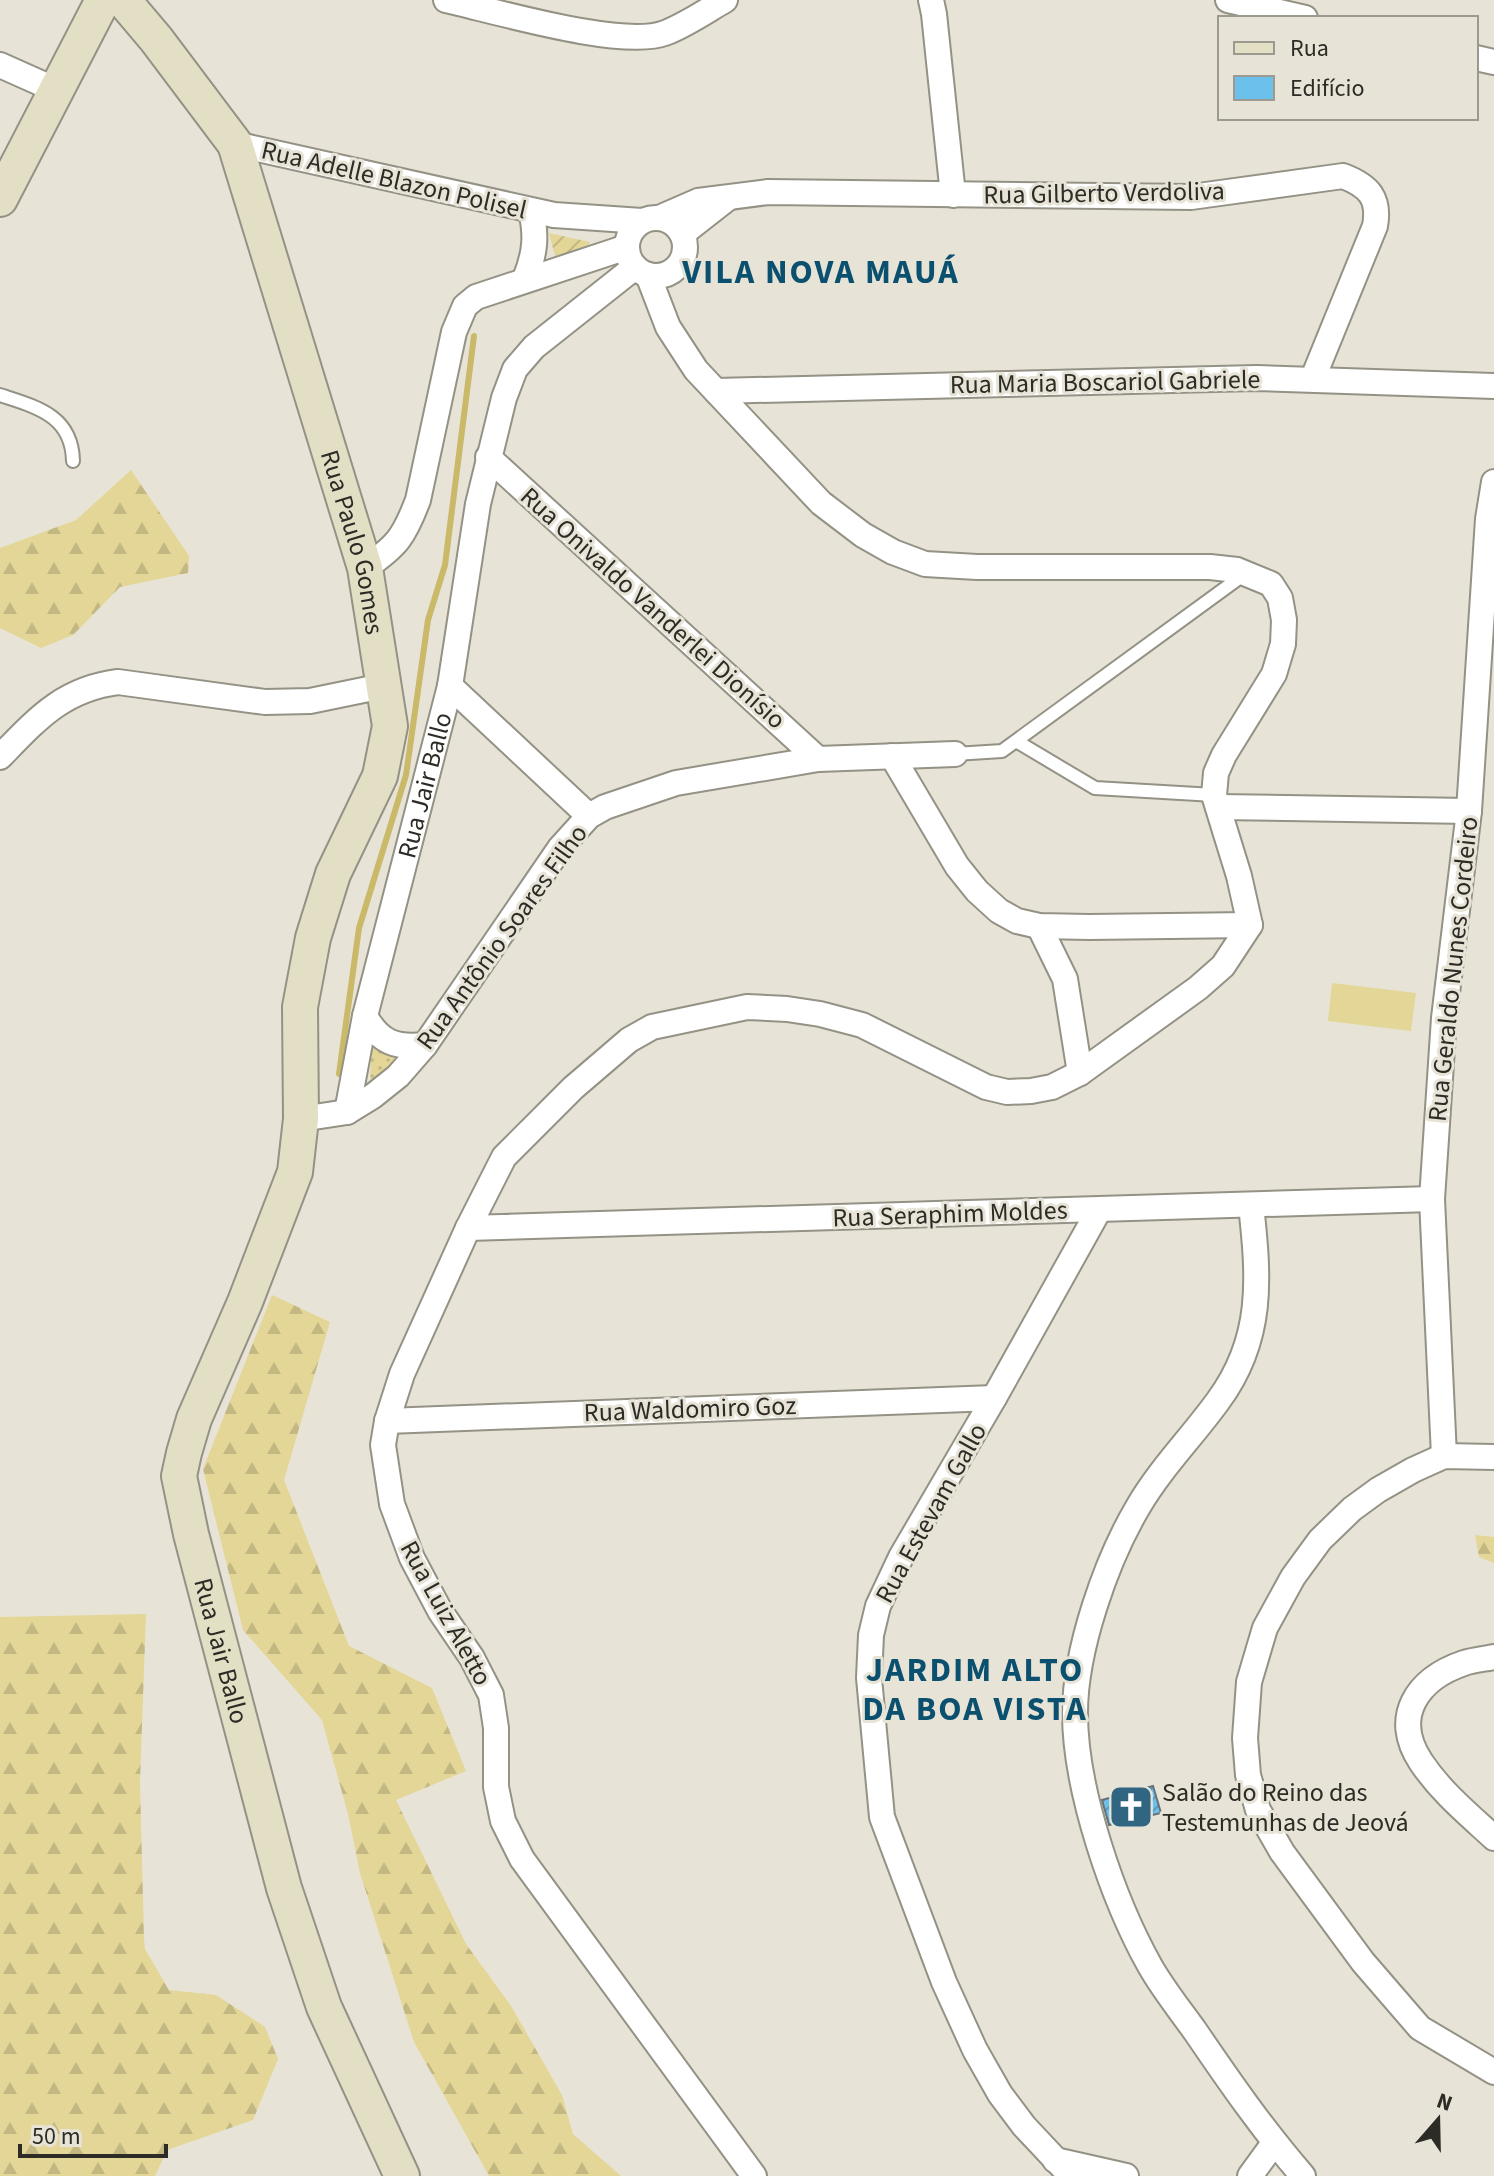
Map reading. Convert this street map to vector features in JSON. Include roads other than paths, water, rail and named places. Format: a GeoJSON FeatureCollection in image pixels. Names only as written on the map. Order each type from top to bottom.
{"type":"FeatureCollection","features":[{"type":"Feature","properties":{"kind":"main road"},"geometry":{"type":"LineString","coordinates":[[0,199],[103,0]]}},
{"type":"Feature","properties":{"kind":"main road","name":"Rua Paulo Gomes"},"geometry":{"type":"LineString","coordinates":[[123,0],[235,144],[365,568],[390,726],[380,776],[333,874],[308,966],[300,1007],[301,1119]]}},
{"type":"Feature","properties":{"kind":"main road","name":"Rua Jair Ballo"},"geometry":{"type":"LineString","coordinates":[[301,1119],[295,1172],[245,1302],[194,1419],[179,1476],[191,1534],[284,1888],[324,2007],[402,2176]]}},
{"type":"Feature","properties":{"kind":"street"},"geometry":{"type":"LineString","coordinates":[[446,0],[590,32],[644,38],[665,33],[725,0]]}},
{"type":"Feature","properties":{"kind":"street"},"geometry":{"type":"LineString","coordinates":[[931,0],[953,195]]}},
{"type":"Feature","properties":{"kind":"street"},"geometry":{"type":"LineString","coordinates":[[1228,0],[1296,16]]}},
{"type":"Feature","properties":{"kind":"street"},"geometry":{"type":"LineString","coordinates":[[0,65],[56,90]]}},
{"type":"Feature","properties":{"kind":"street","name":"Rua Adelle Blazon Polisel"},"geometry":{"type":"LineString","coordinates":[[235,144],[542,213],[651,220]]}},
{"type":"Feature","properties":{"kind":"street","name":"Rua Gilberto Verdoliva"},"geometry":{"type":"LineString","coordinates":[[651,220],[698,201],[768,192],[1191,197],[1343,176],[1358,182],[1371,193],[1378,209],[1375,226],[1313,378]]}},
{"type":"Feature","properties":{"kind":"street","name":"Rua Gilberto Verdoliva"},"geometry":{"type":"LineString","coordinates":[[682,234],[728,198]]}},
{"type":"Feature","properties":{"kind":"street"},"geometry":{"type":"LineString","coordinates":[[525,279],[534,257],[542,213]]}},
{"type":"Feature","properties":{"kind":"street","name":"Rua Adelle Blazon Polisel"},"geometry":{"type":"LineString","coordinates":[[542,213],[634,258]]}},
{"type":"Feature","properties":{"kind":"street"},"geometry":{"type":"LineString","coordinates":[[365,568],[392,549],[408,527],[418,500],[454,332],[465,306],[476,297],[525,279],[634,258],[661,276],[672,272],[679,266],[686,250],[677,226],[651,220],[635,226],[634,258],[668,327],[696,370],[821,503],[863,535],[893,552],[925,564],[977,567],[1210,567],[1246,573],[1271,584],[1280,598],[1284,620],[1283,644],[1274,674],[1216,773],[1216,801],[1250,925],[1039,926],[1017,921],[999,911],[977,891],[957,866],[892,756]]}},
{"type":"Feature","properties":{"kind":"street","name":"Rua Jair Ballo"},"geometry":{"type":"LineString","coordinates":[[347,1112],[365,1016],[450,686],[488,457],[504,398],[515,369],[534,347],[634,258]]}},
{"type":"Feature","properties":{"kind":"street"},"geometry":{"type":"LineString","coordinates":[[668,327],[672,272]]}},
{"type":"Feature","properties":{"kind":"street","name":"Rua Maria Boscariol Gabriele"},"geometry":{"type":"LineString","coordinates":[[716,391],[1313,378],[1494,386]]}},
{"type":"Feature","properties":{"kind":"street","name":"Rua Onivaldo Vanderlei Dionísio"},"geometry":{"type":"LineString","coordinates":[[488,457],[818,759]]}},
{"type":"Feature","properties":{"kind":"street","name":"Rua Geraldo Nunes Cordeiro"},"geometry":{"type":"LineString","coordinates":[[1444,1456],[1432,1199],[1444,1018],[1469,811],[1488,519],[1494,482]]}},
{"type":"Feature","properties":{"kind":"street"},"geometry":{"type":"LineString","coordinates":[[0,757],[42,713],[72,695],[97,685],[118,682],[265,702],[310,701],[383,686]]}},
{"type":"Feature","properties":{"kind":"street"},"geometry":{"type":"LineString","coordinates":[[450,686],[589,816]]}},
{"type":"Feature","properties":{"kind":"street","name":"Rua Antônio Soares Filho"},"geometry":{"type":"LineString","coordinates":[[301,1119],[347,1112],[398,1076],[425,1045],[560,848],[589,816],[605,807],[676,783],[818,759],[955,754]]}},
{"type":"Feature","properties":{"kind":"street"},"geometry":{"type":"LineString","coordinates":[[1216,801],[1469,811]]}},
{"type":"Feature","properties":{"kind":"street","name":"Rua Luiz Aletto"},"geometry":{"type":"LineString","coordinates":[[754,2176],[522,1859],[503,1821],[496,1787],[496,1728],[491,1695],[412,1558],[392,1504],[383,1445],[402,1374],[504,1157],[525,1133],[611,1053],[652,1027],[747,1007],[787,1009],[862,1025],[986,1087],[1007,1092],[1052,1087],[1080,1073],[1198,988],[1223,966],[1250,925]]}},
{"type":"Feature","properties":{"kind":"street"},"geometry":{"type":"LineString","coordinates":[[1039,926],[1065,979],[1080,1073]]}},
{"type":"Feature","properties":{"kind":"street"},"geometry":{"type":"LineString","coordinates":[[365,1016],[373,1030],[391,1042],[403,1047],[425,1045]]}},
{"type":"Feature","properties":{"kind":"street","name":"Rua Seraphim Moldes"},"geometry":{"type":"LineString","coordinates":[[468,1228],[1432,1199]]}},
{"type":"Feature","properties":{"kind":"street"},"geometry":{"type":"LineString","coordinates":[[1251,1205],[1258,1294],[1253,1327],[1242,1362],[1220,1399],[1139,1505],[1115,1550],[1086,1638],[1077,1682],[1075,1715],[1078,1752],[1091,1818],[1123,1907],[1150,1966],[1274,2143],[1303,2176]]}},
{"type":"Feature","properties":{"kind":"street","name":"Rua Estevam Gallo"},"geometry":{"type":"LineString","coordinates":[[1063,2168],[1024,2126],[1000,2094],[975,2050],[950,1995],[882,1817],[869,1678],[871,1635],[878,1606],[901,1557],[1099,1210]]}},
{"type":"Feature","properties":{"kind":"street","name":"Rua Waldomiro Goz"},"geometry":{"type":"LineString","coordinates":[[387,1421],[994,1398]]}},
{"type":"Feature","properties":{"kind":"street"},"geometry":{"type":"LineString","coordinates":[[1494,1457],[1444,1456],[1378,1490],[1352,1509],[1320,1540],[1293,1577],[1265,1628],[1249,1682],[1245,1738],[1248,1775],[1258,1810],[1282,1852],[1363,1962],[1420,2028],[1494,2072]]}},
{"type":"Feature","properties":{"kind":"street"},"geometry":{"type":"LineString","coordinates":[[1494,1657],[1464,1663],[1424,1685],[1408,1715],[1408,1737],[1420,1761],[1447,1794],[1494,1838]]}},
{"type":"Feature","properties":{"kind":"street"},"geometry":{"type":"LineString","coordinates":[[1250,2176],[1274,2143]]}},
{"type":"Feature","properties":{"kind":"street"},"geometry":{"type":"LineString","coordinates":[[1063,2168],[1126,2176]]}},
{"type":"Feature","properties":{"kind":"lane"},"geometry":{"type":"LineString","coordinates":[[0,395],[35,407],[54,418],[65,429],[72,447],[73,461]]}},
{"type":"Feature","properties":{"kind":"lane"},"geometry":{"type":"LineString","coordinates":[[955,754],[1002,751],[1246,573]]}},
{"type":"Feature","properties":{"kind":"lane"},"geometry":{"type":"LineString","coordinates":[[1016,741],[1095,788],[1216,801]]}},
{"type":"Feature","properties":{"kind":"waterway"},"geometry":{"type":"LineString","coordinates":[[339,1074],[359,928],[406,775],[428,620],[445,565],[474,336]]}},
{"type":"Feature","properties":{"kind":"place","name":"Salão do Reino das Testemunhas de Jeová"},"geometry":{"type":"Point","coordinates":[1131,1807]}},
{"type":"Feature","properties":{"kind":"district","name":"VILA NOVA MAUÁ"},"geometry":{"type":"Point","coordinates":[821,272]}},
{"type":"Feature","properties":{"kind":"district","name":"JARDIM ALTO DA BOA VISTA"},"geometry":{"type":"Point","coordinates":[975,1690]}}]}
